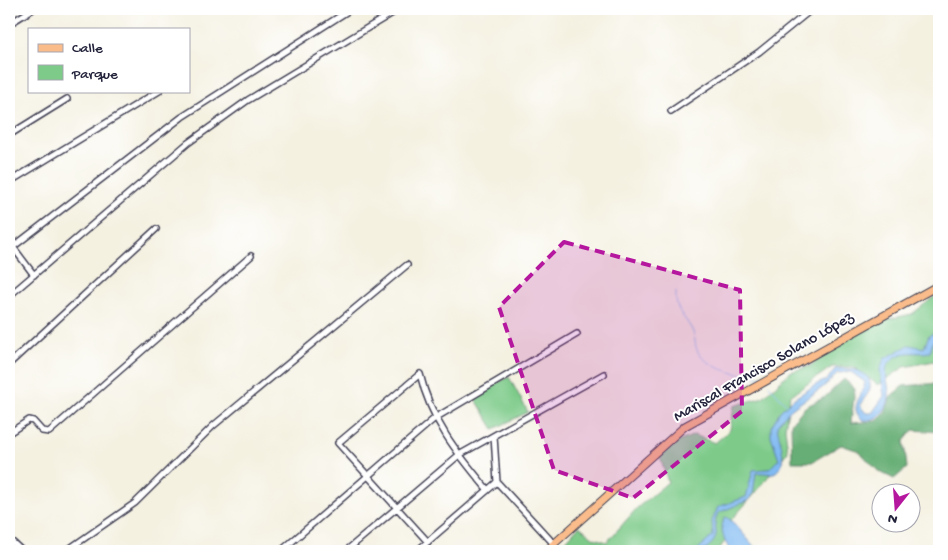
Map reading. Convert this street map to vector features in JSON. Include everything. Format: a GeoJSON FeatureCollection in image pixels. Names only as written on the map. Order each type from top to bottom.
{"type":"FeatureCollection","features":[{"type":"Feature","properties":{"kind":"main road","name":"Mariscal Francisco Solano López"},"geometry":{"type":"LineString","coordinates":[[546,551],[685,426],[939,285]]}},
{"type":"Feature","properties":{"kind":"street"},"geometry":{"type":"LineString","coordinates":[[9,24],[33,9]]}},
{"type":"Feature","properties":{"kind":"street"},"geometry":{"type":"LineString","coordinates":[[34,275],[11,249],[182,117],[351,9]]}},
{"type":"Feature","properties":{"kind":"street"},"geometry":{"type":"LineString","coordinates":[[9,296],[188,143],[248,100],[399,9]]}},
{"type":"Feature","properties":{"kind":"street"},"geometry":{"type":"LineString","coordinates":[[671,111],[759,52],[812,9]]}},
{"type":"Feature","properties":{"kind":"street"},"geometry":{"type":"LineString","coordinates":[[9,182],[157,92]]}},
{"type":"Feature","properties":{"kind":"street"},"geometry":{"type":"LineString","coordinates":[[9,135],[67,99]]}},
{"type":"Feature","properties":{"kind":"street"},"geometry":{"type":"LineString","coordinates":[[9,364],[156,229]]}},
{"type":"Feature","properties":{"kind":"street"},"geometry":{"type":"LineString","coordinates":[[9,433],[29,420],[33,421],[42,431],[49,432],[251,256]]}},
{"type":"Feature","properties":{"kind":"street"},"geometry":{"type":"LineString","coordinates":[[66,551],[135,503],[213,426],[407,265]]}},
{"type":"Feature","properties":{"kind":"street"},"geometry":{"type":"LineString","coordinates":[[282,551],[367,475],[435,418],[577,334]]}},
{"type":"Feature","properties":{"kind":"street"},"geometry":{"type":"LineString","coordinates":[[428,542],[338,443],[420,374],[435,418],[459,455],[487,489]]}},
{"type":"Feature","properties":{"kind":"street"},"geometry":{"type":"LineString","coordinates":[[346,551],[459,455],[604,374]]}},
{"type":"Feature","properties":{"kind":"street"},"geometry":{"type":"LineString","coordinates":[[494,436],[497,482],[554,544]]}},
{"type":"Feature","properties":{"kind":"street"},"geometry":{"type":"LineString","coordinates":[[417,551],[497,482]]}},
{"type":"Feature","properties":{"kind":"street"},"geometry":{"type":"LineString","coordinates":[[9,539],[22,551]]}},
{"type":"Feature","properties":{"kind":"street"},"geometry":{"type":"LineString","coordinates":[[939,539],[939,551]]}},
{"type":"Feature","properties":{"kind":"highlighted area"},"geometry":{"type":"Polygon","coordinates":[[[564,242],[740,290],[742,411],[633,498],[554,470],[499,307],[564,242]]]}},
{"type":"Feature","properties":{"kind":"green space"},"geometry":{"type":"Polygon","coordinates":[[[939,293],[939,360],[904,367],[878,385],[853,367],[832,367],[790,396],[785,428],[788,451],[754,495],[732,519],[725,541],[718,551],[552,551],[563,544],[579,526],[594,538],[607,542],[637,508],[668,482],[658,451],[694,435],[715,443],[730,430],[734,406],[763,397],[790,372],[810,366],[845,336],[875,322],[912,314],[939,293]]]}},
{"type":"Feature","properties":{"kind":"green space"},"geometry":{"type":"Polygon","coordinates":[[[509,377],[528,412],[494,429],[473,395],[509,377]]]}},
{"type":"Feature","properties":{"kind":"green space"},"geometry":{"type":"Polygon","coordinates":[[[844,379],[855,389],[851,423],[877,421],[885,413],[891,396],[903,386],[939,383],[939,432],[913,430],[904,441],[907,468],[894,479],[878,471],[859,451],[841,445],[812,462],[792,462],[791,423],[805,407],[825,397],[844,379]]]}},
{"type":"Feature","properties":{"kind":"water"},"geometry":{"type":"Polygon","coordinates":[[[939,332],[939,338],[933,341],[930,352],[904,353],[890,362],[886,373],[889,400],[881,414],[875,418],[863,420],[858,416],[856,411],[857,402],[865,382],[851,372],[837,373],[823,387],[791,410],[777,425],[783,456],[780,467],[774,473],[756,473],[753,494],[749,500],[718,513],[714,540],[703,551],[696,551],[713,536],[712,521],[718,507],[746,497],[753,470],[769,469],[779,459],[771,436],[771,427],[780,411],[793,399],[827,380],[835,369],[858,371],[863,373],[870,382],[870,388],[860,406],[866,413],[872,413],[884,396],[880,370],[884,359],[909,345],[924,348],[929,335],[939,332]]]}},
{"type":"Feature","properties":{"kind":"water"},"geometry":{"type":"Polygon","coordinates":[[[726,517],[736,525],[754,546],[753,551],[731,551],[726,543],[722,529],[726,517]]]}},
{"type":"Feature","properties":{"kind":"waterway"},"geometry":{"type":"LineString","coordinates":[[676,292],[678,309],[692,330],[698,352],[703,358],[710,364],[727,371],[762,377]]}},
{"type":"Feature","properties":{"kind":"waterway"},"geometry":{"type":"LineString","coordinates":[[769,385],[787,405]]}}]}
